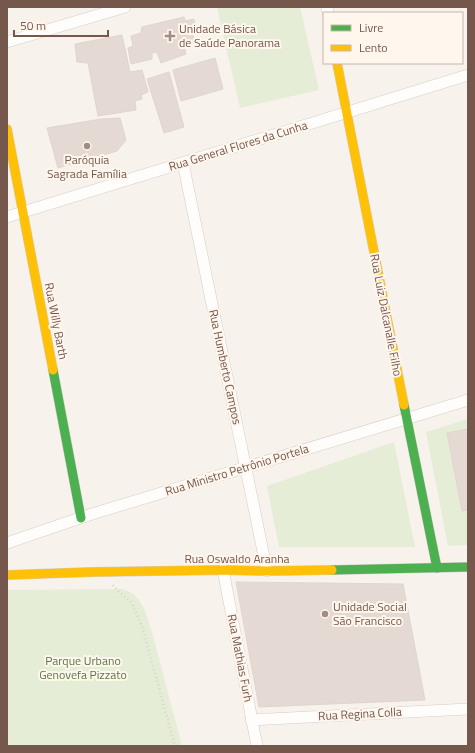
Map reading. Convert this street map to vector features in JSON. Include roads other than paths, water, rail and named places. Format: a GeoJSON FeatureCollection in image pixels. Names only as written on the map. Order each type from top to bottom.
{"type":"FeatureCollection","features":[{"type":"Feature","properties":{"kind":"street"},"geometry":{"type":"LineString","coordinates":[[7,42],[125,7]]}},
{"type":"Feature","properties":{"kind":"street","name":"Rua Luiz Dalcanalle Filho"},"geometry":{"type":"LineString","coordinates":[[338,64],[406,418],[437,568]]}},
{"type":"Feature","properties":{"kind":"street","name":"Rua General Flores da Cunha"},"geometry":{"type":"LineString","coordinates":[[7,217],[468,75]]}},
{"type":"Feature","properties":{"kind":"street","name":"Rua Willy Barth"},"geometry":{"type":"LineString","coordinates":[[7,129],[81,518]]}},
{"type":"Feature","properties":{"kind":"street","name":"Rua Humberto Campos"},"geometry":{"type":"LineString","coordinates":[[183,163],[267,571]]}},
{"type":"Feature","properties":{"kind":"street","name":"Rua Ministro Petrônio Portela"},"geometry":{"type":"LineString","coordinates":[[7,543],[81,518],[245,467],[468,400]]}},
{"type":"Feature","properties":{"kind":"street","name":"Rua Oswaldo Aranha"},"geometry":{"type":"LineString","coordinates":[[7,575],[223,570],[267,571],[468,568]]}},
{"type":"Feature","properties":{"kind":"street","name":"Rua Mathias Furh"},"geometry":{"type":"LineString","coordinates":[[223,570],[257,746]]}},
{"type":"Feature","properties":{"kind":"street","name":"Rua Regina Colla"},"geometry":{"type":"LineString","coordinates":[[251,720],[468,709]]}},
{"type":"Feature","properties":{"kind":"place","name":"Unidade Básica de Saúde Panorama"},"geometry":{"type":"Point","coordinates":[170,36]}},
{"type":"Feature","properties":{"kind":"place","name":"Paróquia Sagrada Família"},"geometry":{"type":"Point","coordinates":[87,146]}},
{"type":"Feature","properties":{"kind":"place","name":"Unidade Social São Francisco"},"geometry":{"type":"Point","coordinates":[325,614]}},
{"type":"Feature","properties":{"kind":"park label","name":"Parque Urbano Genovefa Pizzato"},"geometry":{"type":"Point","coordinates":[83,668]}}]}
